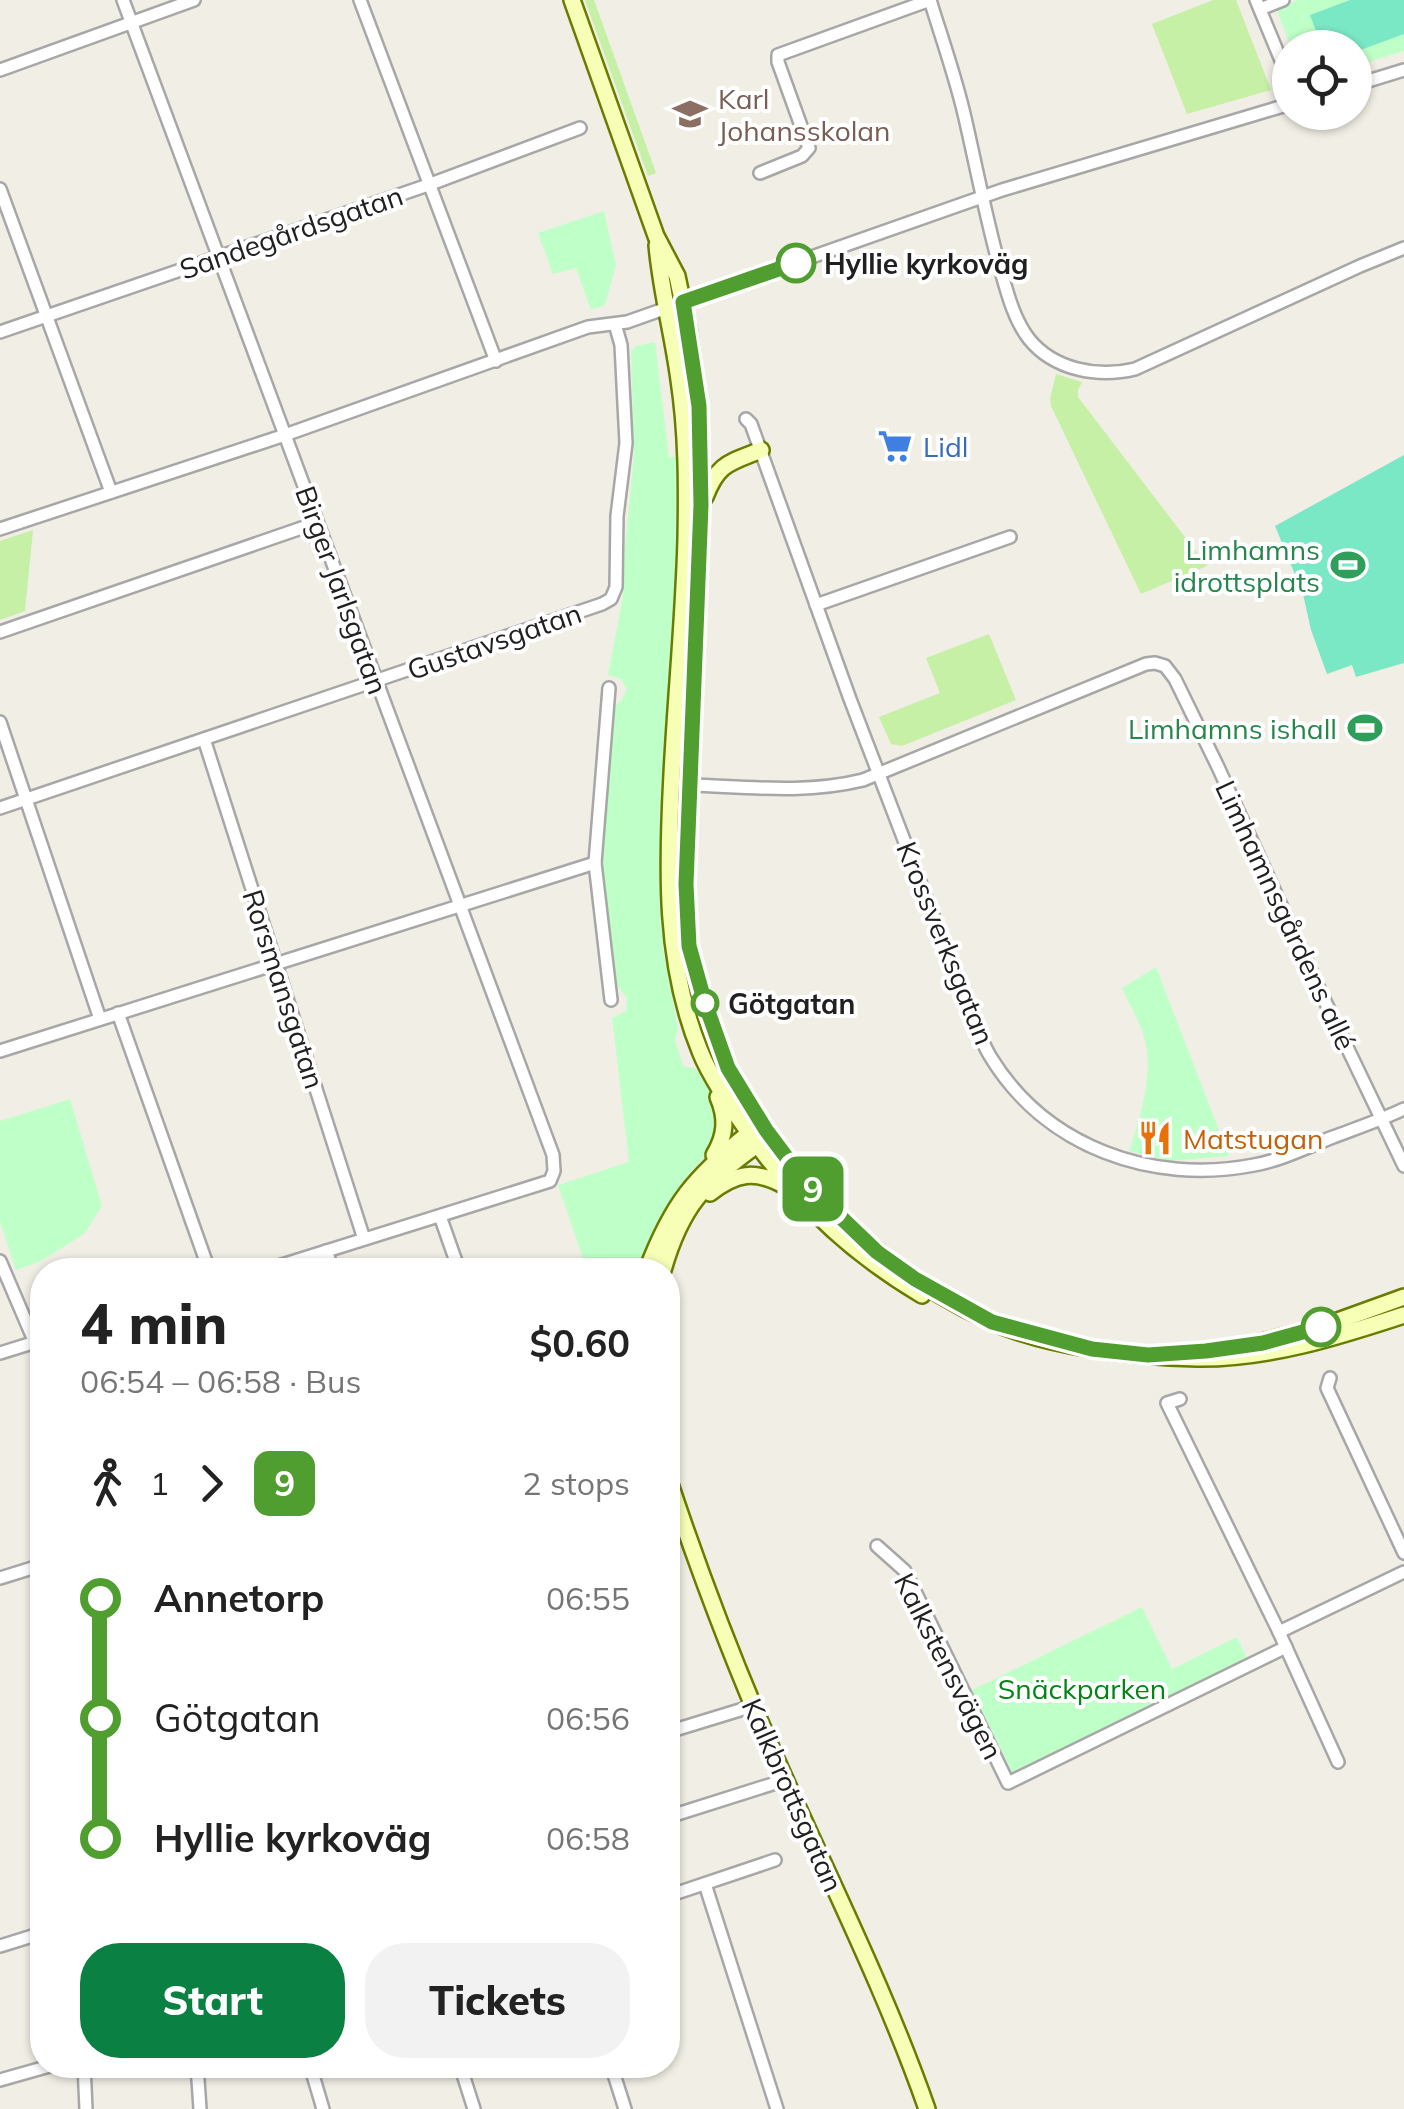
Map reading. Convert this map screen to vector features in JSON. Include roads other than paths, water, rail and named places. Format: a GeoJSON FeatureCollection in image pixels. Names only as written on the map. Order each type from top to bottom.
{"type":"FeatureCollection","features":[{"type":"Feature","properties":{"kind":"main road"},"geometry":{"type":"LineString","coordinates":[[572,0],[656,236],[677,276],[699,406],[701,505],[686,884],[689,946],[705,1003],[757,1136],[877,1252],[915,1279],[992,1322]]}},
{"type":"Feature","properties":{"kind":"main road"},"geometry":{"type":"LineString","coordinates":[[652,1258],[668,1220],[722,1140],[725,1115],[701,1055],[677,976],[670,927],[670,816],[686,486],[680,386],[660,281],[656,236]]}},
{"type":"Feature","properties":{"kind":"main road"},"geometry":{"type":"LineString","coordinates":[[701,505],[716,472],[761,450]]}},
{"type":"Feature","properties":{"kind":"main road"},"geometry":{"type":"LineString","coordinates":[[701,1055],[800,1197],[844,1241],[886,1273],[933,1301],[992,1322],[1092,1349],[1198,1358],[1278,1350],[1330,1339],[1404,1315]]}},
{"type":"Feature","properties":{"kind":"main road"},"geometry":{"type":"LineString","coordinates":[[700,1174],[757,1136]]}},
{"type":"Feature","properties":{"kind":"main road"},"geometry":{"type":"LineString","coordinates":[[666,1258],[679,1224],[709,1181],[757,1136]]}},
{"type":"Feature","properties":{"kind":"main road"},"geometry":{"type":"LineString","coordinates":[[679,1224],[712,1190],[741,1176],[770,1178],[800,1197]]}},
{"type":"Feature","properties":{"kind":"main road"},"geometry":{"type":"LineString","coordinates":[[1148,1355],[1263,1343],[1404,1297]]}},
{"type":"Feature","properties":{"kind":"main road","name":"Kalkbrottsgatan"},"geometry":{"type":"LineString","coordinates":[[680,1512],[752,1706],[881,1989],[925,2108]]}},
{"type":"Feature","properties":{"kind":"street","name":"Birger Jarlsgatan"},"geometry":{"type":"LineString","coordinates":[[123,0],[552,1155],[554,1171],[550,1182],[440,1216]]}},
{"type":"Feature","properties":{"kind":"street"},"geometry":{"type":"LineString","coordinates":[[0,70],[194,0]]}},
{"type":"Feature","properties":{"kind":"street"},"geometry":{"type":"LineString","coordinates":[[360,0],[496,362]]}},
{"type":"Feature","properties":{"kind":"street"},"geometry":{"type":"LineString","coordinates":[[760,172],[802,156],[808,148],[778,56],[930,0],[966,118],[1010,304],[1024,331],[1044,354],[1072,368],[1107,373],[1135,369],[1404,248]]}},
{"type":"Feature","properties":{"kind":"street"},"geometry":{"type":"LineString","coordinates":[[1272,38],[1258,4],[1283,0]]}},
{"type":"Feature","properties":{"kind":"street"},"geometry":{"type":"LineString","coordinates":[[1372,80],[1404,70]]}},
{"type":"Feature","properties":{"kind":"street"},"geometry":{"type":"LineString","coordinates":[[0,529],[285,435],[588,327],[626,322],[1079,166],[1272,109]]}},
{"type":"Feature","properties":{"kind":"street","name":"Sandegårdsgatan"},"geometry":{"type":"LineString","coordinates":[[0,332],[580,128]]}},
{"type":"Feature","properties":{"kind":"street"},"geometry":{"type":"LineString","coordinates":[[0,189],[112,492]]}},
{"type":"Feature","properties":{"kind":"street","name":"Gustavsgatan"},"geometry":{"type":"LineString","coordinates":[[0,808],[611,599],[616,587],[616,516],[626,444],[621,345],[615,324]]}},
{"type":"Feature","properties":{"kind":"street","name":"Krossverksgatan"},"geometry":{"type":"LineString","coordinates":[[746,419],[761,450],[968,1007],[990,1055],[1023,1098],[1062,1131],[1088,1146],[1152,1167],[1200,1172],[1276,1160],[1404,1110]]}},
{"type":"Feature","properties":{"kind":"street"},"geometry":{"type":"LineString","coordinates":[[0,632],[316,523]]}},
{"type":"Feature","properties":{"kind":"street"},"geometry":{"type":"LineString","coordinates":[[816,605],[1010,537]]}},
{"type":"Feature","properties":{"kind":"street","name":"Limhamnsgårdens allé"},"geometry":{"type":"LineString","coordinates":[[880,774],[1146,664],[1165,666],[1218,767],[1404,1166]]}},
{"type":"Feature","properties":{"kind":"street"},"geometry":{"type":"LineString","coordinates":[[609,688],[595,862],[611,1000]]}},
{"type":"Feature","properties":{"kind":"street"},"geometry":{"type":"LineString","coordinates":[[0,722],[100,1019]]}},
{"type":"Feature","properties":{"kind":"street","name":"Rorsmansgatan"},"geometry":{"type":"LineString","coordinates":[[204,739],[364,1240]]}},
{"type":"Feature","properties":{"kind":"street"},"geometry":{"type":"LineString","coordinates":[[691,785],[813,788],[880,774]]}},
{"type":"Feature","properties":{"kind":"street"},"geometry":{"type":"LineString","coordinates":[[0,1051],[595,862]]}},
{"type":"Feature","properties":{"kind":"street"},"geometry":{"type":"LineString","coordinates":[[118,1013],[205,1258]]}},
{"type":"Feature","properties":{"kind":"street"},"geometry":{"type":"LineString","coordinates":[[304,1258],[440,1216],[455,1258]]}},
{"type":"Feature","properties":{"kind":"street"},"geometry":{"type":"LineString","coordinates":[[326,1251],[329,1258]]}},
{"type":"Feature","properties":{"kind":"street"},"geometry":{"type":"LineString","coordinates":[[0,1261],[30,1322]]}},
{"type":"Feature","properties":{"kind":"street"},"geometry":{"type":"LineString","coordinates":[[0,1353],[30,1343]]}},
{"type":"Feature","properties":{"kind":"street"},"geometry":{"type":"LineString","coordinates":[[1330,1378],[1327,1388],[1404,1553]]}},
{"type":"Feature","properties":{"kind":"street"},"geometry":{"type":"LineString","coordinates":[[1180,1398],[1166,1403],[1286,1646],[1338,1762]]}},
{"type":"Feature","properties":{"kind":"street","name":"Kalkstensvägen"},"geometry":{"type":"LineString","coordinates":[[877,1546],[905,1571],[1008,1784],[1286,1646]]}},
{"type":"Feature","properties":{"kind":"street"},"geometry":{"type":"LineString","coordinates":[[0,1578],[30,1569]]}},
{"type":"Feature","properties":{"kind":"street"},"geometry":{"type":"LineString","coordinates":[[1279,1632],[1404,1572]]}},
{"type":"Feature","properties":{"kind":"street"},"geometry":{"type":"LineString","coordinates":[[680,1728],[752,1706]]}},
{"type":"Feature","properties":{"kind":"street"},"geometry":{"type":"LineString","coordinates":[[680,1813],[785,1780]]}},
{"type":"Feature","properties":{"kind":"street"},"geometry":{"type":"LineString","coordinates":[[680,1892],[775,1860]]}},
{"type":"Feature","properties":{"kind":"street"},"geometry":{"type":"LineString","coordinates":[[705,1884],[777,2109]]}},
{"type":"Feature","properties":{"kind":"street"},"geometry":{"type":"LineString","coordinates":[[0,1946],[30,1936]]}},
{"type":"Feature","properties":{"kind":"street"},"geometry":{"type":"LineString","coordinates":[[0,2080],[30,2071]]}},
{"type":"Feature","properties":{"kind":"street"},"geometry":{"type":"LineString","coordinates":[[85,2078],[86,2109]]}},
{"type":"Feature","properties":{"kind":"street"},"geometry":{"type":"LineString","coordinates":[[198,2078],[200,2109]]}},
{"type":"Feature","properties":{"kind":"street"},"geometry":{"type":"LineString","coordinates":[[314,2078],[323,2109]]}},
{"type":"Feature","properties":{"kind":"street"},"geometry":{"type":"LineString","coordinates":[[464,2078],[474,2109]]}},
{"type":"Feature","properties":{"kind":"street"},"geometry":{"type":"LineString","coordinates":[[615,2078],[625,2109]]}},
{"type":"Feature","properties":{"kind":"place","name":"Karl Johansskolan"},"geometry":{"type":"Point","coordinates":[690,114]}},
{"type":"Feature","properties":{"kind":"place","name":"Hyllie kyrkoväg"},"geometry":{"type":"Point","coordinates":[796,263]}},
{"type":"Feature","properties":{"kind":"place","name":"Lidl"},"geometry":{"type":"Point","coordinates":[895,446]}},
{"type":"Feature","properties":{"kind":"place","name":"Limhamns idrottsplats"},"geometry":{"type":"Point","coordinates":[1348,565]}},
{"type":"Feature","properties":{"kind":"place","name":"Limhamns ishall"},"geometry":{"type":"Point","coordinates":[1365,728]}},
{"type":"Feature","properties":{"kind":"place","name":"Götgatan"},"geometry":{"type":"Point","coordinates":[705,1003]}},
{"type":"Feature","properties":{"kind":"place","name":"Matstugan"},"geometry":{"type":"Point","coordinates":[1155,1138]}},
{"type":"Feature","properties":{"kind":"park label","name":"Snäckparken"},"geometry":{"type":"Point","coordinates":[1082,1688]}}]}
